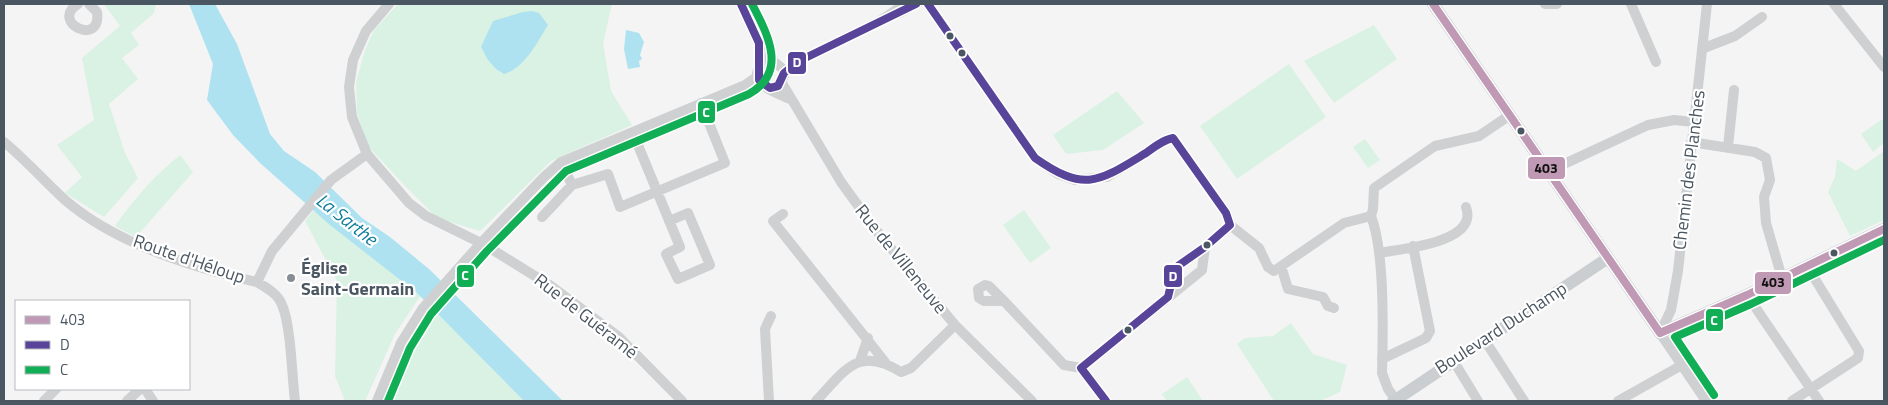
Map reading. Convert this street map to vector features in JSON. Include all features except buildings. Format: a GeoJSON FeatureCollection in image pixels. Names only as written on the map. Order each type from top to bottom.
{"type":"FeatureCollection","features":[{"type":"Feature","properties":{"kind":"main road"},"geometry":{"type":"LineString","coordinates":[[1432,4],[1660,333],[1747,295],[1884,229]]}},
{"type":"Feature","properties":{"kind":"main road","name":"Boulevard Duchamp"},"geometry":{"type":"LineString","coordinates":[[1394,401],[1452,360],[1608,258]]}},
{"type":"Feature","properties":{"kind":"street"},"geometry":{"type":"LineString","coordinates":[[72,5],[70,18],[74,26],[86,30],[94,25],[98,17],[95,8],[90,4]]}},
{"type":"Feature","properties":{"kind":"street"},"geometry":{"type":"LineString","coordinates":[[295,401],[286,315],[282,305],[268,288],[257,282],[266,260],[330,180],[367,154],[352,117],[349,87],[353,60],[366,31],[389,4]]}},
{"type":"Feature","properties":{"kind":"street"},"geometry":{"type":"LineString","coordinates":[[741,4],[759,42],[762,79]]}},
{"type":"Feature","properties":{"kind":"street"},"geometry":{"type":"LineString","coordinates":[[880,21],[905,4]]}},
{"type":"Feature","properties":{"kind":"street"},"geometry":{"type":"LineString","coordinates":[[377,401],[401,343],[423,308],[480,244],[544,177],[561,162],[633,133],[701,102],[780,71],[916,4]]}},
{"type":"Feature","properties":{"kind":"street"},"geometry":{"type":"LineString","coordinates":[[928,4],[1035,158],[1058,174],[1075,180],[1107,177],[1168,138],[1172,138],[1226,213],[1230,225],[1258,248],[1268,267],[1274,271],[1344,223],[1371,216]]}},
{"type":"Feature","properties":{"kind":"street"},"geometry":{"type":"LineString","coordinates":[[1545,4],[1547,6],[1557,4]]}},
{"type":"Feature","properties":{"kind":"street"},"geometry":{"type":"LineString","coordinates":[[1631,4],[1656,62]]}},
{"type":"Feature","properties":{"kind":"street","name":"Chemin des Planches"},"geometry":{"type":"LineString","coordinates":[[1660,333],[1670,310],[1678,271],[1691,142],[1704,48],[1707,4]]}},
{"type":"Feature","properties":{"kind":"street"},"geometry":{"type":"LineString","coordinates":[[1834,4],[1884,67]]}},
{"type":"Feature","properties":{"kind":"street"},"geometry":{"type":"LineString","coordinates":[[1704,48],[1734,36],[1762,17]]}},
{"type":"Feature","properties":{"kind":"street","name":"Rue de Villeneuve"},"geometry":{"type":"LineString","coordinates":[[759,42],[780,71],[790,99],[858,206],[955,325],[1031,401]]}},
{"type":"Feature","properties":{"kind":"street"},"geometry":{"type":"LineString","coordinates":[[762,79],[766,62],[780,71]]}},
{"type":"Feature","properties":{"kind":"street","name":"Rue de Villeneuve"},"geometry":{"type":"LineString","coordinates":[[762,79],[790,99]]}},
{"type":"Feature","properties":{"kind":"street"},"geometry":{"type":"LineString","coordinates":[[1728,147],[1734,90]]}},
{"type":"Feature","properties":{"kind":"street"},"geometry":{"type":"LineString","coordinates":[[542,217],[572,185],[608,174],[620,207],[725,163],[701,102]]}},
{"type":"Feature","properties":{"kind":"street"},"geometry":{"type":"LineString","coordinates":[[1394,401],[1384,380],[1382,359],[1379,253],[1375,226],[1371,216],[1374,209],[1374,188],[1435,146],[1479,136],[1510,115]]}},
{"type":"Feature","properties":{"kind":"street"},"geometry":{"type":"LineString","coordinates":[[1549,171],[1648,125],[1674,120],[1694,122]]}},
{"type":"Feature","properties":{"kind":"street"},"geometry":{"type":"LineString","coordinates":[[633,133],[657,192],[669,221],[680,247],[666,254],[678,279],[710,265],[688,214],[669,221]]}},
{"type":"Feature","properties":{"kind":"street"},"geometry":{"type":"LineString","coordinates":[[1691,142],[1755,152],[1766,158],[1770,180],[1764,197],[1766,223],[1782,278]]}},
{"type":"Feature","properties":{"kind":"street","name":"Route d'Héloup"},"geometry":{"type":"LineString","coordinates":[[6,148],[65,200],[117,233],[151,250],[257,282]]}},
{"type":"Feature","properties":{"kind":"street","name":"Rue de Guéramé"},"geometry":{"type":"LineString","coordinates":[[367,154],[415,207],[426,216],[480,244],[551,286],[618,337],[682,401]]}},
{"type":"Feature","properties":{"kind":"street"},"geometry":{"type":"LineString","coordinates":[[561,162],[572,185]]}},
{"type":"Feature","properties":{"kind":"street"},"geometry":{"type":"LineString","coordinates":[[1379,253],[1442,240],[1454,235],[1467,219],[1466,207]]}},
{"type":"Feature","properties":{"kind":"street"},"geometry":{"type":"LineString","coordinates":[[783,214],[773,221],[886,362],[901,372],[911,368],[955,325]]}},
{"type":"Feature","properties":{"kind":"street"},"geometry":{"type":"LineString","coordinates":[[1081,368],[1202,270],[1205,247],[1230,225]]}},
{"type":"Feature","properties":{"kind":"street"},"geometry":{"type":"LineString","coordinates":[[1382,359],[1426,338],[1430,330],[1413,246]]}},
{"type":"Feature","properties":{"kind":"street"},"geometry":{"type":"LineString","coordinates":[[1281,266],[1288,289],[1323,297],[1328,306],[1334,308]]}},
{"type":"Feature","properties":{"kind":"street"},"geometry":{"type":"LineString","coordinates":[[1792,401],[1858,358],[1859,351],[1807,266]]}},
{"type":"Feature","properties":{"kind":"street"},"geometry":{"type":"LineString","coordinates":[[1747,295],[1819,401]]}},
{"type":"Feature","properties":{"kind":"street"},"geometry":{"type":"LineString","coordinates":[[1004,301],[1064,365],[1081,368],[1106,401]]}},
{"type":"Feature","properties":{"kind":"street"},"geometry":{"type":"LineString","coordinates":[[768,401],[765,329],[771,316]]}},
{"type":"Feature","properties":{"kind":"street"},"geometry":{"type":"LineString","coordinates":[[1660,333],[1706,401]]}},
{"type":"Feature","properties":{"kind":"street"},"geometry":{"type":"LineString","coordinates":[[860,361],[868,338]]}},
{"type":"Feature","properties":{"kind":"street"},"geometry":{"type":"LineString","coordinates":[[1484,340],[1524,401]]}},
{"type":"Feature","properties":{"kind":"street"},"geometry":{"type":"LineString","coordinates":[[1452,360],[1478,401]]}},
{"type":"Feature","properties":{"kind":"street"},"geometry":{"type":"LineString","coordinates":[[817,401],[851,365],[860,361],[886,362]]}},
{"type":"Feature","properties":{"kind":"street"},"geometry":{"type":"LineString","coordinates":[[1618,401],[1682,366]]}},
{"type":"Feature","properties":{"kind":"street"},"geometry":{"type":"LineString","coordinates":[[44,401],[55,390]]}},
{"type":"Feature","properties":{"kind":"street"},"geometry":{"type":"LineString","coordinates":[[127,401],[139,390]]}},
{"type":"Feature","properties":{"kind":"street"},"geometry":{"type":"LineString","coordinates":[[145,390],[153,401]]}},
{"type":"Feature","properties":{"kind":"green space"},"geometry":{"type":"Polygon","coordinates":[[[104,4],[156,4],[154,13],[131,33],[139,45],[122,58],[138,79],[109,104],[125,153],[138,178],[104,217],[65,193],[82,177],[57,145],[94,120],[82,58],[120,26],[104,4]]]}},
{"type":"Feature","properties":{"kind":"green space"},"geometry":{"type":"Polygon","coordinates":[[[398,4],[612,4],[603,43],[611,91],[632,125],[551,161],[480,231],[437,218],[368,146],[357,113],[356,82],[365,50],[374,30],[398,4]]]}},
{"type":"Feature","properties":{"kind":"green space"},"geometry":{"type":"Polygon","coordinates":[[[1374,25],[1397,59],[1334,103],[1304,61],[1374,25]]]}},
{"type":"Feature","properties":{"kind":"green space"},"geometry":{"type":"Polygon","coordinates":[[[1289,64],[1326,117],[1237,179],[1200,126],[1289,64]]]}},
{"type":"Feature","properties":{"kind":"green space"},"geometry":{"type":"Polygon","coordinates":[[[1117,91],[1144,123],[1103,150],[1066,154],[1053,135],[1117,91]]]}},
{"type":"Feature","properties":{"kind":"green space"},"geometry":{"type":"Polygon","coordinates":[[[1884,118],[1884,143],[1873,152],[1861,134],[1884,118]]]}},
{"type":"Feature","properties":{"kind":"green space"},"geometry":{"type":"Polygon","coordinates":[[[1365,139],[1380,160],[1368,168],[1353,147],[1365,139]]]}},
{"type":"Feature","properties":{"kind":"green space"},"geometry":{"type":"Polygon","coordinates":[[[1884,151],[1884,220],[1850,236],[1828,192],[1835,177],[1837,159],[1856,171],[1884,151]]]}},
{"type":"Feature","properties":{"kind":"green space"},"geometry":{"type":"Polygon","coordinates":[[[180,155],[193,172],[136,237],[115,226],[145,188],[180,155]]]}},
{"type":"Feature","properties":{"kind":"green space"},"geometry":{"type":"Polygon","coordinates":[[[315,208],[423,292],[395,334],[365,401],[345,401],[335,376],[337,281],[305,221],[315,208]]]}},
{"type":"Feature","properties":{"kind":"green space"},"geometry":{"type":"Polygon","coordinates":[[[1024,210],[1051,248],[1030,263],[1003,225],[1024,210]]]}},
{"type":"Feature","properties":{"kind":"green space"},"geometry":{"type":"Polygon","coordinates":[[[433,309],[524,401],[386,401],[406,349],[433,309]]]}},
{"type":"Feature","properties":{"kind":"green space"},"geometry":{"type":"Polygon","coordinates":[[[1291,323],[1313,354],[1347,365],[1340,392],[1320,401],[1274,401],[1237,344],[1245,338],[1273,336],[1291,323]]]}},
{"type":"Feature","properties":{"kind":"green space"},"geometry":{"type":"Polygon","coordinates":[[[1187,377],[1203,401],[1167,401],[1162,394],[1187,377]]]}},
{"type":"Feature","properties":{"kind":"water","name":"La Sarthe"},"geometry":{"type":"Polygon","coordinates":[[[189,4],[215,4],[237,44],[270,134],[284,151],[315,172],[362,218],[390,237],[429,269],[563,401],[524,401],[417,293],[330,225],[260,163],[233,135],[207,100],[213,64],[189,4]]]}},
{"type":"Feature","properties":{"kind":"water"},"geometry":{"type":"Polygon","coordinates":[[[532,11],[539,13],[548,25],[524,61],[504,74],[496,69],[488,60],[481,47],[493,21],[532,11]]]}},
{"type":"Feature","properties":{"kind":"water"},"geometry":{"type":"Polygon","coordinates":[[[626,30],[639,33],[644,42],[640,55],[642,59],[639,61],[640,67],[628,69],[624,49],[626,30]]]}},
{"type":"Feature","properties":{"kind":"transit line","name":"D"},"geometry":{"type":"LineString","coordinates":[[741,4],[759,43],[759,80],[770,88],[778,86],[784,73],[799,61],[916,4]]}},
{"type":"Feature","properties":{"kind":"transit line","name":"C"},"geometry":{"type":"LineString","coordinates":[[388,401],[410,348],[431,314],[487,251],[566,171],[749,94],[761,85],[768,75],[771,64],[771,52],[764,28],[752,4]]}},
{"type":"Feature","properties":{"kind":"transit line","name":"D"},"geometry":{"type":"LineString","coordinates":[[928,4],[1035,158],[1067,176],[1091,180],[1115,171],[1166,140],[1173,138],[1226,213],[1230,225],[1205,247],[1175,268],[1168,297],[1081,368],[1106,401]]}},
{"type":"Feature","properties":{"kind":"transit line","name":"403"},"geometry":{"type":"LineString","coordinates":[[1433,4],[1660,333]]}},
{"type":"Feature","properties":{"kind":"transit line","name":"403"},"geometry":{"type":"LineString","coordinates":[[1660,333],[1747,295],[1884,229]]}},
{"type":"Feature","properties":{"kind":"transit line","name":"C"},"geometry":{"type":"LineString","coordinates":[[1714,395],[1675,337],[1751,304],[1884,240]]}},
{"type":"Feature","properties":{"kind":"place","name":"Église Saint-Germain"},"geometry":{"type":"Point","coordinates":[291,278]}}]}
